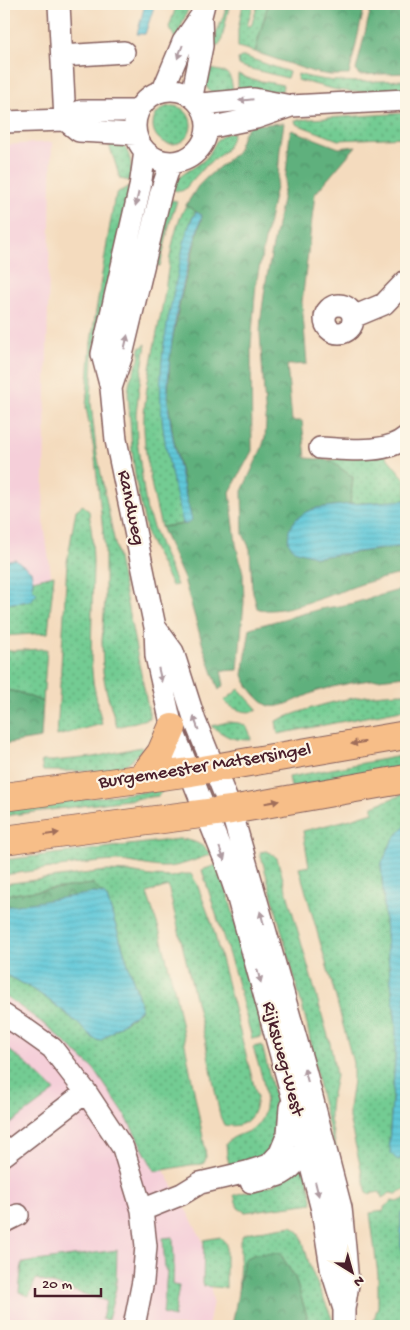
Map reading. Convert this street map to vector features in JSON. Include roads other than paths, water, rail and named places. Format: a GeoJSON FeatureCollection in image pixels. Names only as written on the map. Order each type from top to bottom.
{"type":"FeatureCollection","features":[{"type":"Feature","properties":{"kind":"main road"},"geometry":{"type":"LineString","coordinates":[[141,779],[161,753],[172,728]]}},
{"type":"Feature","properties":{"kind":"main road","name":"Burgemeester Matsersingel"},"geometry":{"type":"LineString","coordinates":[[4,797],[202,770],[406,735]]}},
{"type":"Feature","properties":{"kind":"main road"},"geometry":{"type":"LineString","coordinates":[[4,840],[219,811],[406,778]]}},
{"type":"Feature","properties":{"kind":"street"},"geometry":{"type":"LineString","coordinates":[[59,4],[65,120],[79,131],[140,142]]}},
{"type":"Feature","properties":{"kind":"street"},"geometry":{"type":"LineString","coordinates":[[163,90],[183,42],[203,10]]}},
{"type":"Feature","properties":{"kind":"street"},"geometry":{"type":"LineString","coordinates":[[196,100],[202,46],[203,10]]}},
{"type":"Feature","properties":{"kind":"street"},"geometry":{"type":"LineString","coordinates":[[62,56],[124,52]]}},
{"type":"Feature","properties":{"kind":"street"},"geometry":{"type":"LineString","coordinates":[[173,89],[183,91],[196,100],[205,111],[208,128],[200,148],[192,156],[182,160],[161,161],[152,157],[140,142],[135,118],[144,101],[152,94],[173,89]]}},
{"type":"Feature","properties":{"kind":"street"},"geometry":{"type":"LineString","coordinates":[[196,100],[254,98],[291,106],[406,100]]}},
{"type":"Feature","properties":{"kind":"street"},"geometry":{"type":"LineString","coordinates":[[208,128],[256,118],[291,106]]}},
{"type":"Feature","properties":{"kind":"street"},"geometry":{"type":"LineString","coordinates":[[4,122],[65,120],[82,112],[138,111]]}},
{"type":"Feature","properties":{"kind":"street","name":"Randweg"},"geometry":{"type":"LineString","coordinates":[[140,142],[140,187],[102,354],[110,388],[116,440],[155,627],[156,656],[172,728],[202,770]]}},
{"type":"Feature","properties":{"kind":"street","name":"Randweg"},"geometry":{"type":"LineString","coordinates":[[110,388],[122,355],[161,192],[171,162]]}},
{"type":"Feature","properties":{"kind":"street"},"geometry":{"type":"LineString","coordinates":[[353,317],[384,304],[406,281]]}},
{"type":"Feature","properties":{"kind":"street"},"geometry":{"type":"LineString","coordinates":[[320,448],[371,449],[389,447],[401,442],[406,437]]}},
{"type":"Feature","properties":{"kind":"street","name":"Randweg"},"geometry":{"type":"LineString","coordinates":[[155,627],[173,652],[195,721],[202,770]]}},
{"type":"Feature","properties":{"kind":"street"},"geometry":{"type":"LineString","coordinates":[[202,770],[219,811]]}},
{"type":"Feature","properties":{"kind":"street","name":"Rijksweg-West"},"geometry":{"type":"LineString","coordinates":[[219,811],[225,860],[306,1147],[322,1210],[331,1268],[344,1318]]}},
{"type":"Feature","properties":{"kind":"street","name":"Rijksweg-West"},"geometry":{"type":"LineString","coordinates":[[219,811],[319,1122],[341,1208],[348,1284],[344,1318]]}},
{"type":"Feature","properties":{"kind":"street"},"geometry":{"type":"LineString","coordinates":[[4,1015],[52,1048],[86,1092],[123,1148],[142,1210],[146,1246],[143,1281],[134,1326]]}},
{"type":"Feature","properties":{"kind":"street"},"geometry":{"type":"LineString","coordinates":[[142,1210],[182,1194],[200,1183],[247,1172],[269,1164],[280,1153],[288,1134],[291,1091]]}},
{"type":"Feature","properties":{"kind":"street"},"geometry":{"type":"LineString","coordinates":[[4,1155],[86,1092]]}},
{"type":"Feature","properties":{"kind":"street"},"geometry":{"type":"LineString","coordinates":[[182,1194],[202,1195],[281,1174],[296,1162],[319,1122]]}},
{"type":"Feature","properties":{"kind":"water"},"geometry":{"type":"Polygon","coordinates":[[[145,4],[155,4],[145,34],[137,34],[145,4]]]}},
{"type":"Feature","properties":{"kind":"water"},"geometry":{"type":"Polygon","coordinates":[[[196,212],[202,215],[178,306],[168,376],[168,402],[171,426],[192,520],[187,524],[183,524],[169,465],[160,389],[162,356],[167,324],[184,243],[196,212]]]}},
{"type":"Feature","properties":{"kind":"water"},"geometry":{"type":"Polygon","coordinates":[[[406,500],[406,546],[317,557],[294,550],[288,542],[289,530],[296,519],[306,512],[317,508],[406,500]]]}},
{"type":"Feature","properties":{"kind":"water"},"geometry":{"type":"Polygon","coordinates":[[[15,559],[31,571],[32,588],[37,593],[31,601],[4,604],[4,561],[15,559]]]}},
{"type":"Feature","properties":{"kind":"water"},"geometry":{"type":"Polygon","coordinates":[[[406,825],[406,878],[404,879],[406,890],[406,1154],[400,1160],[396,1159],[391,1153],[389,1143],[396,1025],[387,948],[381,865],[392,841],[406,825]]]}},
{"type":"Feature","properties":{"kind":"water"},"geometry":{"type":"Polygon","coordinates":[[[93,893],[104,894],[107,898],[141,1005],[140,1010],[100,1041],[94,1039],[41,994],[4,974],[4,907],[93,893]]]}},
{"type":"Feature","properties":{"kind":"water"},"geometry":{"type":"Polygon","coordinates":[[[406,1211],[406,1277],[401,1245],[401,1212],[406,1211]]]}}]}
